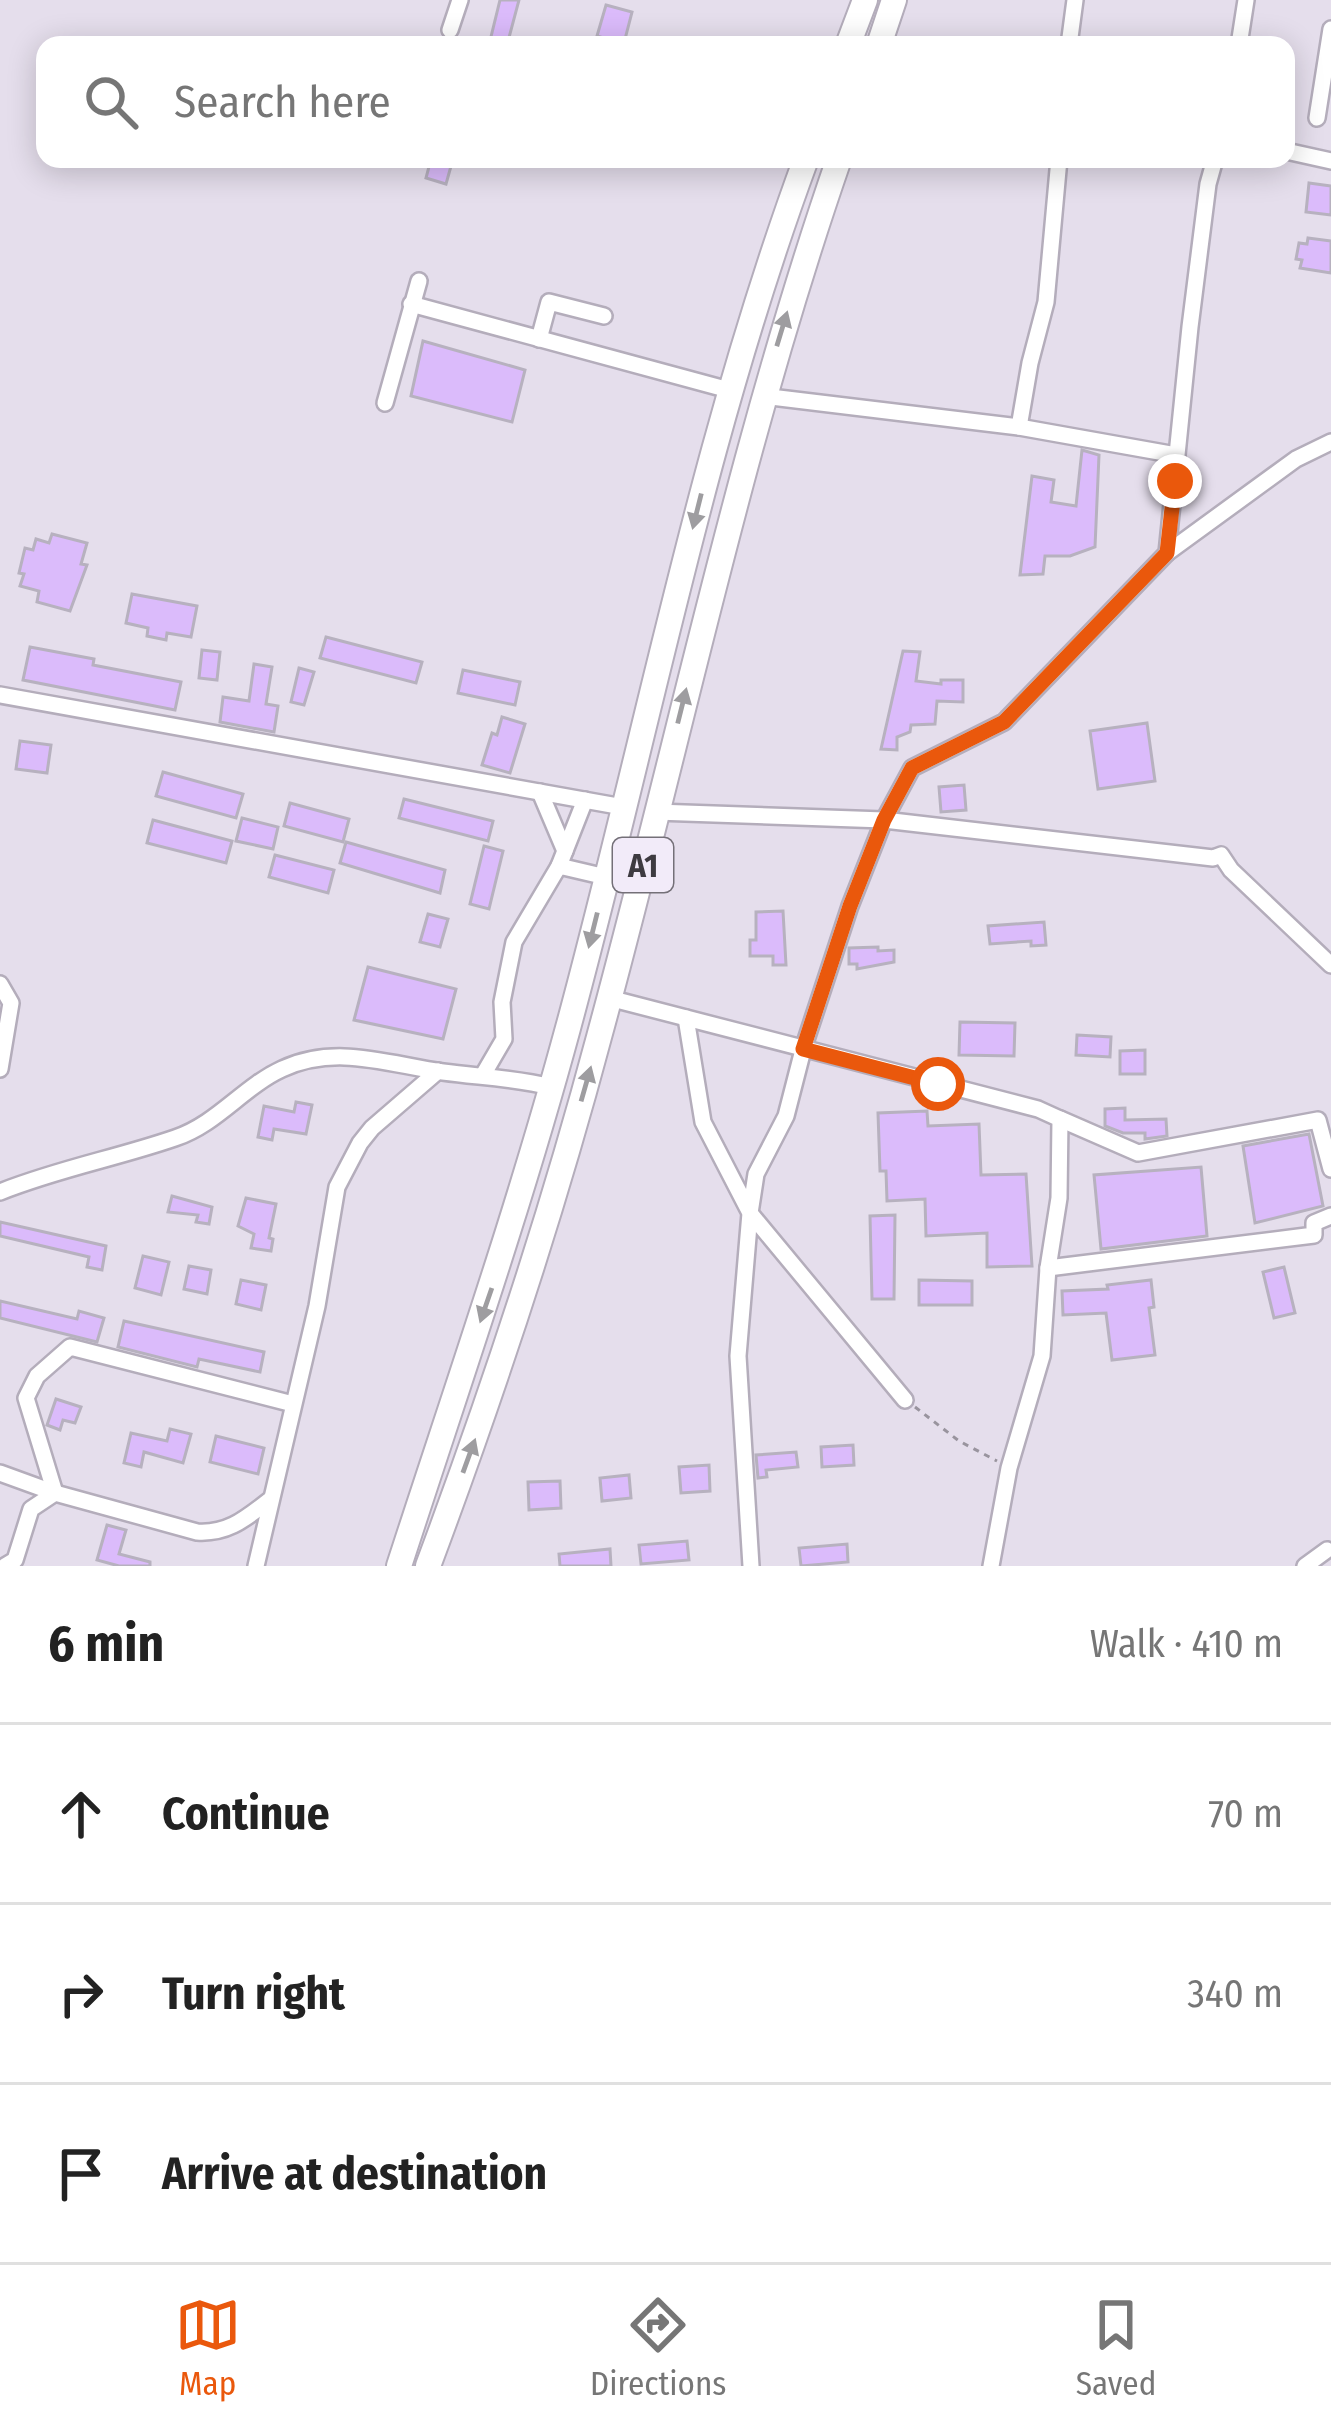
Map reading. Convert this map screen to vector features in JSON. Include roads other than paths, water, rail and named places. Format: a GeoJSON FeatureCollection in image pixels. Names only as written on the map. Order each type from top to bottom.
{"type":"FeatureCollection","features":[{"type":"Feature","properties":{"kind":"highway"},"geometry":{"type":"LineString","coordinates":[[851,36],[865,0]]}},
{"type":"Feature","properties":{"kind":"highway"},"geometry":{"type":"LineString","coordinates":[[881,36],[894,0]]}},
{"type":"Feature","properties":{"kind":"highway","name":"A1"},"geometry":{"type":"LineString","coordinates":[[399,1566],[492,1288],[551,1087],[712,444],[803,168]]}},
{"type":"Feature","properties":{"kind":"highway","name":"A1"},"geometry":{"type":"LineString","coordinates":[[428,1566],[523,1299],[609,998],[746,453],[836,168]]}},
{"type":"Feature","properties":{"kind":"highway"},"geometry":{"type":"LineString","coordinates":[[712,444],[746,453]]}},
{"type":"Feature","properties":{"kind":"highway"},"geometry":{"type":"LineString","coordinates":[[605,882],[636,894]]}},
{"type":"Feature","properties":{"kind":"street"},"geometry":{"type":"LineString","coordinates":[[450,30],[460,0]]}},
{"type":"Feature","properties":{"kind":"street"},"geometry":{"type":"LineString","coordinates":[[1071,36],[1075,0]]}},
{"type":"Feature","properties":{"kind":"street"},"geometry":{"type":"LineString","coordinates":[[1240,36],[1246,0]]}},
{"type":"Feature","properties":{"kind":"street"},"geometry":{"type":"LineString","coordinates":[[1317,118],[1331,29]]}},
{"type":"Feature","properties":{"kind":"street"},"geometry":{"type":"LineString","coordinates":[[1295,153],[1331,161]]}},
{"type":"Feature","properties":{"kind":"street"},"geometry":{"type":"LineString","coordinates":[[1019,427],[1046,302],[1058,168]]}},
{"type":"Feature","properties":{"kind":"street"},"geometry":{"type":"LineString","coordinates":[[1167,553],[1205,204],[1213,168]]}},
{"type":"Feature","properties":{"kind":"street"},"geometry":{"type":"LineString","coordinates":[[385,403],[418,281]]}},
{"type":"Feature","properties":{"kind":"street"},"geometry":{"type":"LineString","coordinates":[[539,338],[549,302],[604,316]]}},
{"type":"Feature","properties":{"kind":"street"},"geometry":{"type":"LineString","coordinates":[[412,304],[729,390]]}},
{"type":"Feature","properties":{"kind":"street"},"geometry":{"type":"LineString","coordinates":[[762,396],[1019,427],[1176,455]]}},
{"type":"Feature","properties":{"kind":"street"},"geometry":{"type":"LineString","coordinates":[[751,1566],[738,1356],[756,1174],[786,1116],[850,906],[884,820],[912,768],[1004,722],[1167,553],[1296,459],[1331,442]]}},
{"type":"Feature","properties":{"kind":"street"},"geometry":{"type":"LineString","coordinates":[[0,695],[623,807]]}},
{"type":"Feature","properties":{"kind":"street"},"geometry":{"type":"LineString","coordinates":[[540,792],[562,859],[605,882]]}},
{"type":"Feature","properties":{"kind":"street"},"geometry":{"type":"LineString","coordinates":[[483,1075],[504,1039],[502,1002],[514,942],[562,859],[585,800]]}},
{"type":"Feature","properties":{"kind":"street"},"geometry":{"type":"LineString","coordinates":[[656,812],[884,820],[1143,852],[1221,855],[1331,965]]}},
{"type":"Feature","properties":{"kind":"street"},"geometry":{"type":"LineString","coordinates":[[0,984],[11,1003],[0,1070]]}},
{"type":"Feature","properties":{"kind":"street"},"geometry":{"type":"LineString","coordinates":[[609,998],[1038,1109],[1138,1153],[1318,1120],[1331,1169]]}},
{"type":"Feature","properties":{"kind":"street"},"geometry":{"type":"LineString","coordinates":[[686,1018],[703,1122],[750,1213],[905,1400]]}},
{"type":"Feature","properties":{"kind":"street"},"geometry":{"type":"LineString","coordinates":[[0,1192],[49,1173],[175,1138],[223,1113],[276,1072],[310,1060],[348,1055],[551,1087]]}},
{"type":"Feature","properties":{"kind":"street"},"geometry":{"type":"LineString","coordinates":[[256,1566],[317,1306],[337,1187],[372,1128],[438,1071]]}},
{"type":"Feature","properties":{"kind":"street"},"geometry":{"type":"LineString","coordinates":[[991,1566],[1009,1468],[1042,1357],[1059,1198],[1060,1119]]}},
{"type":"Feature","properties":{"kind":"street"},"geometry":{"type":"LineString","coordinates":[[1048,1268],[1314,1235],[1314,1222],[1331,1216]]}},
{"type":"Feature","properties":{"kind":"street"},"geometry":{"type":"LineString","coordinates":[[55,1493],[26,1398],[37,1376],[70,1347],[293,1404]]}},
{"type":"Feature","properties":{"kind":"street"},"geometry":{"type":"LineString","coordinates":[[0,1473],[197,1532],[217,1533],[235,1526],[271,1499]]}},
{"type":"Feature","properties":{"kind":"street"},"geometry":{"type":"LineString","coordinates":[[5,1566],[15,1560],[31,1510],[55,1493]]}},
{"type":"Feature","properties":{"kind":"street"},"geometry":{"type":"LineString","coordinates":[[1305,1566],[1327,1550]]}}]}
